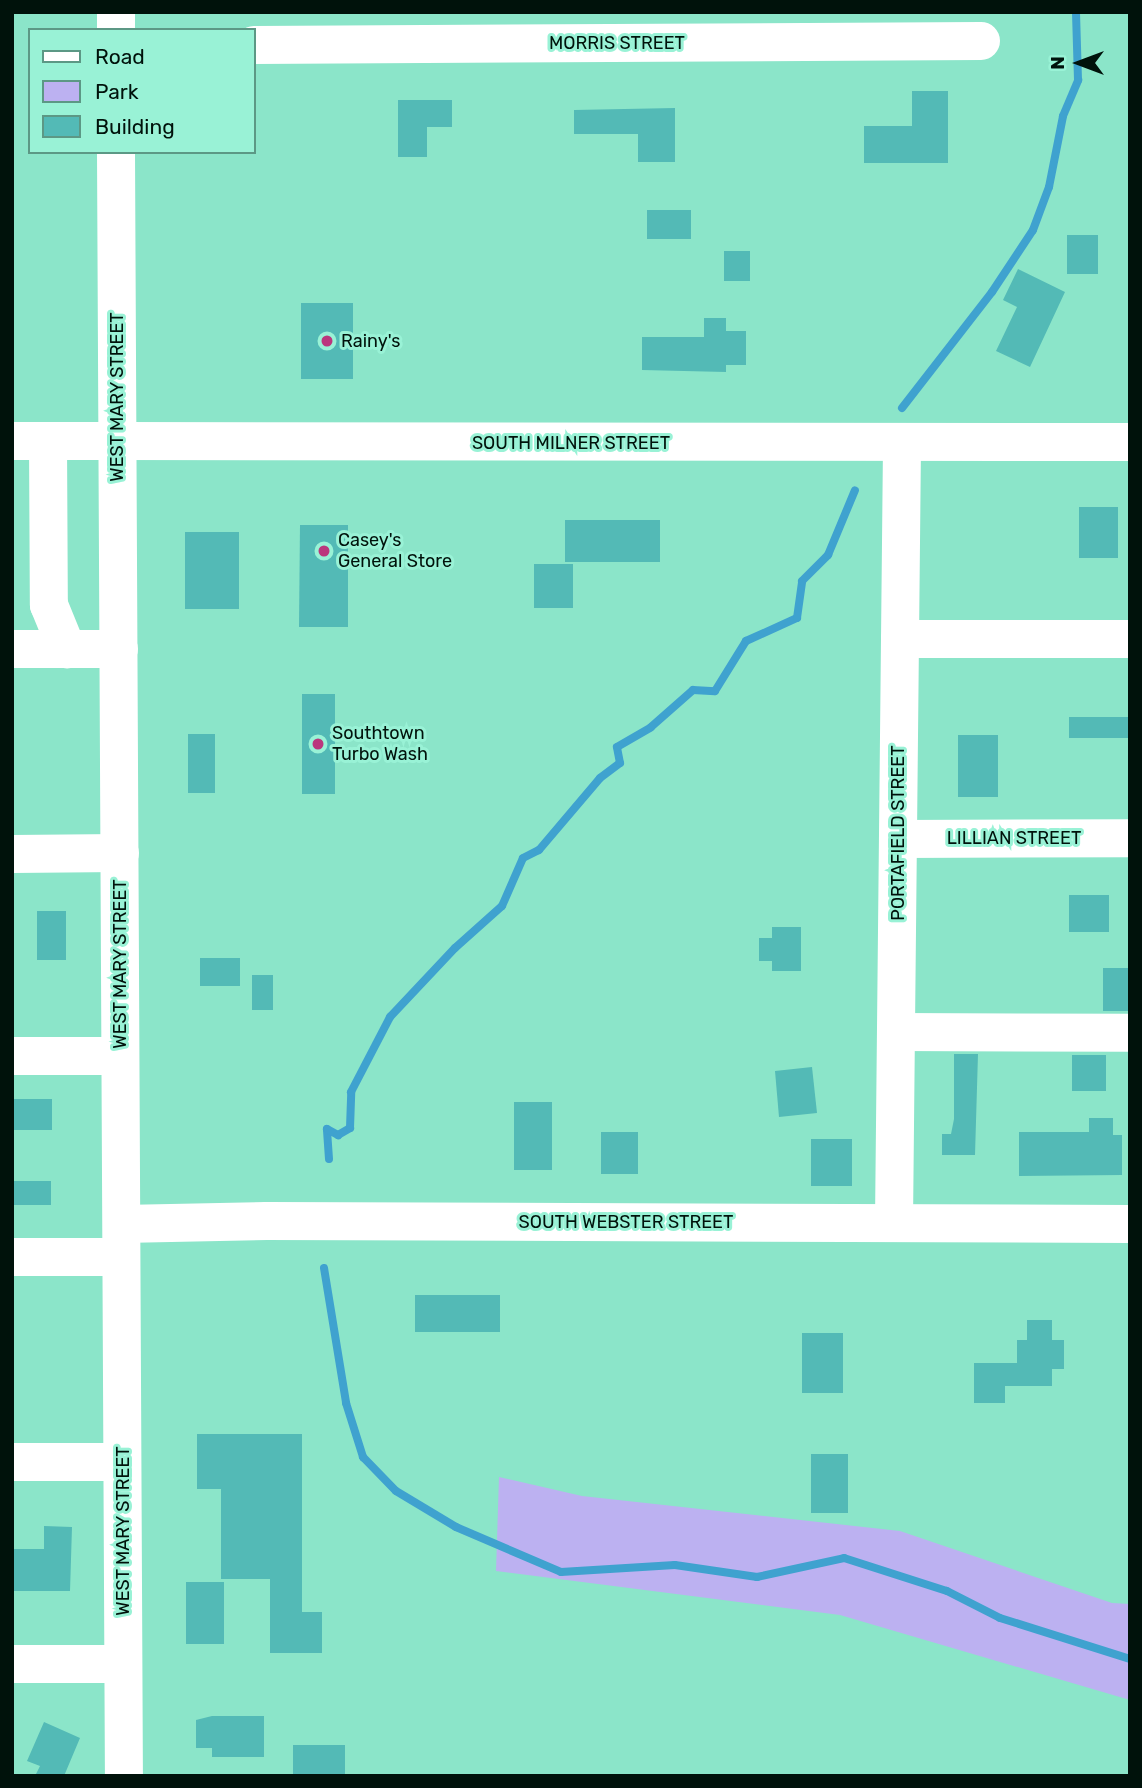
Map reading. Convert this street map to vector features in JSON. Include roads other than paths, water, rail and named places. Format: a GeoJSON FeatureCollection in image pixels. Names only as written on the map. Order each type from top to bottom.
{"type":"FeatureCollection","features":[{"type":"Feature","properties":{"kind":"street","name":"MORRIS STREET"},"geometry":{"type":"LineString","coordinates":[[256,45],[981,41]]}},
{"type":"Feature","properties":{"kind":"street","name":"WEST MARY STREET"},"geometry":{"type":"LineString","coordinates":[[116,154],[124,1776]]}},
{"type":"Feature","properties":{"kind":"street","name":"SOUTH MILNER STREET"},"geometry":{"type":"LineString","coordinates":[[30,441],[902,445],[1130,442]]}},
{"type":"Feature","properties":{"kind":"street"},"geometry":{"type":"LineString","coordinates":[[30,441],[49,605],[68,649]]}},
{"type":"Feature","properties":{"kind":"street","name":"PORTAFIELD STREET"},"geometry":{"type":"LineString","coordinates":[[894,1222],[902,445]]}},
{"type":"Feature","properties":{"kind":"street"},"geometry":{"type":"LineString","coordinates":[[900,639],[1130,639]]}},
{"type":"Feature","properties":{"kind":"street"},"geometry":{"type":"LineString","coordinates":[[12,649],[119,649]]}},
{"type":"Feature","properties":{"kind":"street","name":"LILLIAN STREET"},"geometry":{"type":"LineString","coordinates":[[899,839],[1130,838]]}},
{"type":"Feature","properties":{"kind":"street"},"geometry":{"type":"LineString","coordinates":[[12,853],[120,853]]}},
{"type":"Feature","properties":{"kind":"street"},"geometry":{"type":"LineString","coordinates":[[896,1032],[1130,1033]]}},
{"type":"Feature","properties":{"kind":"street"},"geometry":{"type":"LineString","coordinates":[[12,1056],[120,1056]]}},
{"type":"Feature","properties":{"kind":"street","name":"SOUTH WEBSTER STREET"},"geometry":{"type":"LineString","coordinates":[[12,1257],[122,1241],[894,1222],[1130,1224]]}},
{"type":"Feature","properties":{"kind":"street"},"geometry":{"type":"LineString","coordinates":[[12,1462],[122,1462]]}},
{"type":"Feature","properties":{"kind":"street"},"geometry":{"type":"LineString","coordinates":[[12,1664],[123,1664]]}},
{"type":"Feature","properties":{"kind":"waterway"},"geometry":{"type":"LineString","coordinates":[[902,408],[992,292],[1033,230],[1049,187],[1063,116],[1078,80],[1076,12]]}},
{"type":"Feature","properties":{"kind":"waterway"},"geometry":{"type":"LineString","coordinates":[[329,1159],[327,1129],[338,1135],[350,1128],[351,1092],[390,1017],[455,948],[502,906],[523,858],[539,850],[600,778],[620,763],[617,747],[651,727],[693,690],[715,691],[746,641],[797,618],[802,581],[828,555],[855,490]]}},
{"type":"Feature","properties":{"kind":"waterway"},"geometry":{"type":"LineString","coordinates":[[324,1268],[346,1403],[363,1457],[396,1491],[456,1527],[561,1572],[675,1565],[757,1577],[844,1558],[947,1591],[1000,1618],[1130,1659]]}},
{"type":"Feature","properties":{"kind":"place","name":"Rainy's"},"geometry":{"type":"Point","coordinates":[327,341]}},
{"type":"Feature","properties":{"kind":"place","name":"Casey's General Store"},"geometry":{"type":"Point","coordinates":[324,551]}},
{"type":"Feature","properties":{"kind":"place","name":"Southtown Turbo Wash"},"geometry":{"type":"Point","coordinates":[318,744]}}]}
